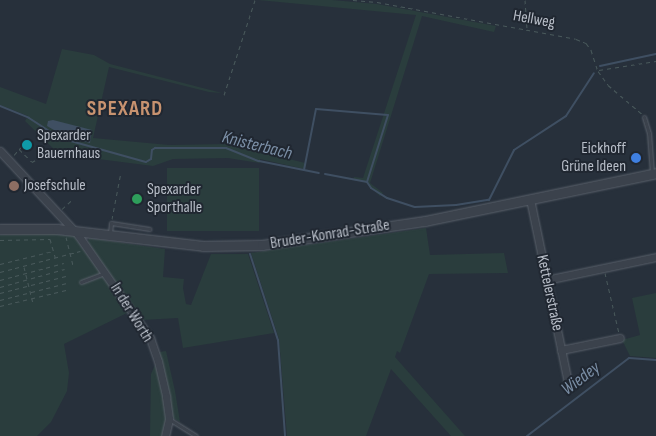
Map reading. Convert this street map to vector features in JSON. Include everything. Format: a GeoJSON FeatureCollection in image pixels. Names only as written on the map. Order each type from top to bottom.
{"type":"FeatureCollection","features":[{"type":"Feature","properties":{"kind":"street","name":"In der Worth"},"geometry":{"type":"LineString","coordinates":[[0,151],[69,232],[78,235],[150,338],[158,361],[169,420],[165,436]]}},
{"type":"Feature","properties":{"kind":"street","name":"Bruder-Konrad-Straße"},"geometry":{"type":"LineString","coordinates":[[0,229],[110,235],[203,246],[262,246],[425,220],[654,174]]}},
{"type":"Feature","properties":{"kind":"street","name":"Kettelerstraße"},"geometry":{"type":"LineString","coordinates":[[530,199],[569,388]]}},
{"type":"Feature","properties":{"kind":"street"},"geometry":{"type":"LineString","coordinates":[[546,280],[656,256]]}},
{"type":"Feature","properties":{"kind":"street"},"geometry":{"type":"LineString","coordinates":[[561,350],[620,338]]}},
{"type":"Feature","properties":{"kind":"lane"},"geometry":{"type":"LineString","coordinates":[[644,117],[649,133],[654,174]]}},
{"type":"Feature","properties":{"kind":"lane"},"geometry":{"type":"LineString","coordinates":[[110,235],[112,221],[150,229]]}},
{"type":"Feature","properties":{"kind":"lane"},"geometry":{"type":"LineString","coordinates":[[81,282],[105,273]]}},
{"type":"Feature","properties":{"kind":"lane"},"geometry":{"type":"LineString","coordinates":[[169,420],[196,436]]}},
{"type":"Feature","properties":{"kind":"path"},"geometry":{"type":"LineString","coordinates":[[224,95],[256,0]]}},
{"type":"Feature","properties":{"kind":"path","name":"Hellweg"},"geometry":{"type":"LineString","coordinates":[[353,0],[377,1],[576,39],[586,44],[591,50],[598,71],[608,85],[644,117]]}},
{"type":"Feature","properties":{"kind":"path"},"geometry":{"type":"LineString","coordinates":[[525,0],[527,30]]}},
{"type":"Feature","properties":{"kind":"path"},"geometry":{"type":"LineString","coordinates":[[598,71],[638,62],[656,61]]}},
{"type":"Feature","properties":{"kind":"path"},"geometry":{"type":"LineString","coordinates":[[13,156],[22,146]]}},
{"type":"Feature","properties":{"kind":"path"},"geometry":{"type":"LineString","coordinates":[[19,149],[32,162],[41,157]]}},
{"type":"Feature","properties":{"kind":"path"},"geometry":{"type":"LineString","coordinates":[[112,221],[114,218],[114,201],[121,172]]}},
{"type":"Feature","properties":{"kind":"path"},"geometry":{"type":"LineString","coordinates":[[64,208],[71,202]]}},
{"type":"Feature","properties":{"kind":"path"},"geometry":{"type":"LineString","coordinates":[[69,232],[70,254],[73,265]]}},
{"type":"Feature","properties":{"kind":"path"},"geometry":{"type":"LineString","coordinates":[[0,240],[50,239],[55,258]]}},
{"type":"Feature","properties":{"kind":"path"},"geometry":{"type":"LineString","coordinates":[[0,264],[53,250]]}},
{"type":"Feature","properties":{"kind":"path"},"geometry":{"type":"LineString","coordinates":[[0,272],[80,251]]}},
{"type":"Feature","properties":{"kind":"path"},"geometry":{"type":"LineString","coordinates":[[0,280],[64,263]]}},
{"type":"Feature","properties":{"kind":"path"},"geometry":{"type":"LineString","coordinates":[[24,266],[34,302]]}},
{"type":"Feature","properties":{"kind":"path"},"geometry":{"type":"LineString","coordinates":[[603,268],[620,338]]}},
{"type":"Feature","properties":{"kind":"path"},"geometry":{"type":"LineString","coordinates":[[0,287],[65,269]]}},
{"type":"Feature","properties":{"kind":"path"},"geometry":{"type":"LineString","coordinates":[[0,293],[66,276]]}},
{"type":"Feature","properties":{"kind":"path"},"geometry":{"type":"LineString","coordinates":[[0,300],[67,283]]}},
{"type":"Feature","properties":{"kind":"path"},"geometry":{"type":"LineString","coordinates":[[0,306],[66,290]]}},
{"type":"Feature","properties":{"kind":"shaded area"},"geometry":{"type":"Polygon","coordinates":[[[258,0],[332,0],[377,4],[496,26],[494,32],[422,16],[370,183],[383,193],[380,196],[364,181],[353,180],[354,177],[363,178],[416,15],[258,0]]]}},
{"type":"Feature","properties":{"kind":"shaded area"},"geometry":{"type":"Polygon","coordinates":[[[62,49],[94,55],[110,64],[222,93],[209,92],[109,67],[93,138],[169,145],[230,144],[305,163],[304,169],[260,159],[260,163],[228,158],[173,159],[153,166],[59,154],[25,121],[28,116],[0,105],[0,87],[46,104],[62,49]]]}},
{"type":"Feature","properties":{"kind":"shaded area"},"geometry":{"type":"Polygon","coordinates":[[[167,168],[259,168],[259,231],[167,231],[167,168]]]}},
{"type":"Feature","properties":{"kind":"shaded area"},"geometry":{"type":"Polygon","coordinates":[[[426,228],[430,255],[504,253],[508,273],[429,274],[400,353],[397,351],[395,357],[465,436],[451,436],[391,369],[366,436],[287,436],[279,339],[251,253],[426,228]]]}},
{"type":"Feature","properties":{"kind":"shaded area"},"geometry":{"type":"Polygon","coordinates":[[[54,234],[74,236],[129,312],[64,344],[69,373],[67,391],[51,422],[37,436],[0,436],[0,235],[54,234]]]}},
{"type":"Feature","properties":{"kind":"shaded area"},"geometry":{"type":"Polygon","coordinates":[[[89,238],[165,249],[163,277],[184,279],[183,288],[186,304],[191,305],[211,254],[248,254],[274,333],[183,348],[178,318],[142,320],[88,243],[89,238]]]}},
{"type":"Feature","properties":{"kind":"shaded area"},"geometry":{"type":"Polygon","coordinates":[[[656,293],[656,358],[630,356],[622,340],[640,335],[632,298],[656,293]]]}},
{"type":"Feature","properties":{"kind":"shaded area"},"geometry":{"type":"Polygon","coordinates":[[[166,351],[180,422],[171,417],[170,398],[159,352],[166,351]]]}},
{"type":"Feature","properties":{"kind":"shaded area"},"geometry":{"type":"Polygon","coordinates":[[[156,363],[164,398],[166,419],[162,436],[150,436],[151,374],[156,363]]]}},
{"type":"Feature","properties":{"kind":"water"},"geometry":{"type":"Polygon","coordinates":[[[53,120],[92,130],[90,143],[61,134],[47,126],[48,121],[53,120]]]}},
{"type":"Feature","properties":{"kind":"waterway","name":"Knisterbach"},"geometry":{"type":"LineString","coordinates":[[600,66],[656,54]]}},
{"type":"Feature","properties":{"kind":"waterway","name":"Knisterbach"},"geometry":{"type":"LineString","coordinates":[[325,174],[367,182],[371,188],[387,198],[415,207],[456,205],[489,200],[514,150],[566,116],[594,73]]}},
{"type":"Feature","properties":{"kind":"waterway","name":"Knisterbach"},"geometry":{"type":"LineString","coordinates":[[0,106],[29,118],[60,138],[146,162],[151,159],[152,150],[155,148],[226,148],[259,161],[319,173]]}},
{"type":"Feature","properties":{"kind":"waterway"},"geometry":{"type":"LineString","coordinates":[[304,170],[316,109],[388,115],[367,182]]}},
{"type":"Feature","properties":{"kind":"waterway"},"geometry":{"type":"LineString","coordinates":[[250,254],[278,340],[285,436]]}},
{"type":"Feature","properties":{"kind":"waterway","name":"Wiedey"},"geometry":{"type":"LineString","coordinates":[[527,436],[629,358],[656,360]]}},
{"type":"Feature","properties":{"kind":"place","name":"Spexarder Bauernhaus"},"geometry":{"type":"Point","coordinates":[27,145]}},
{"type":"Feature","properties":{"kind":"place","name":"Eickhoff Grüne Ideen"},"geometry":{"type":"Point","coordinates":[636,158]}},
{"type":"Feature","properties":{"kind":"place","name":"Josefschule"},"geometry":{"type":"Point","coordinates":[14,186]}},
{"type":"Feature","properties":{"kind":"place","name":"Spexarder Sporthalle"},"geometry":{"type":"Point","coordinates":[137,199]}},
{"type":"Feature","properties":{"kind":"district","name":"SPEXARD"},"geometry":{"type":"Point","coordinates":[125,109]}}]}
